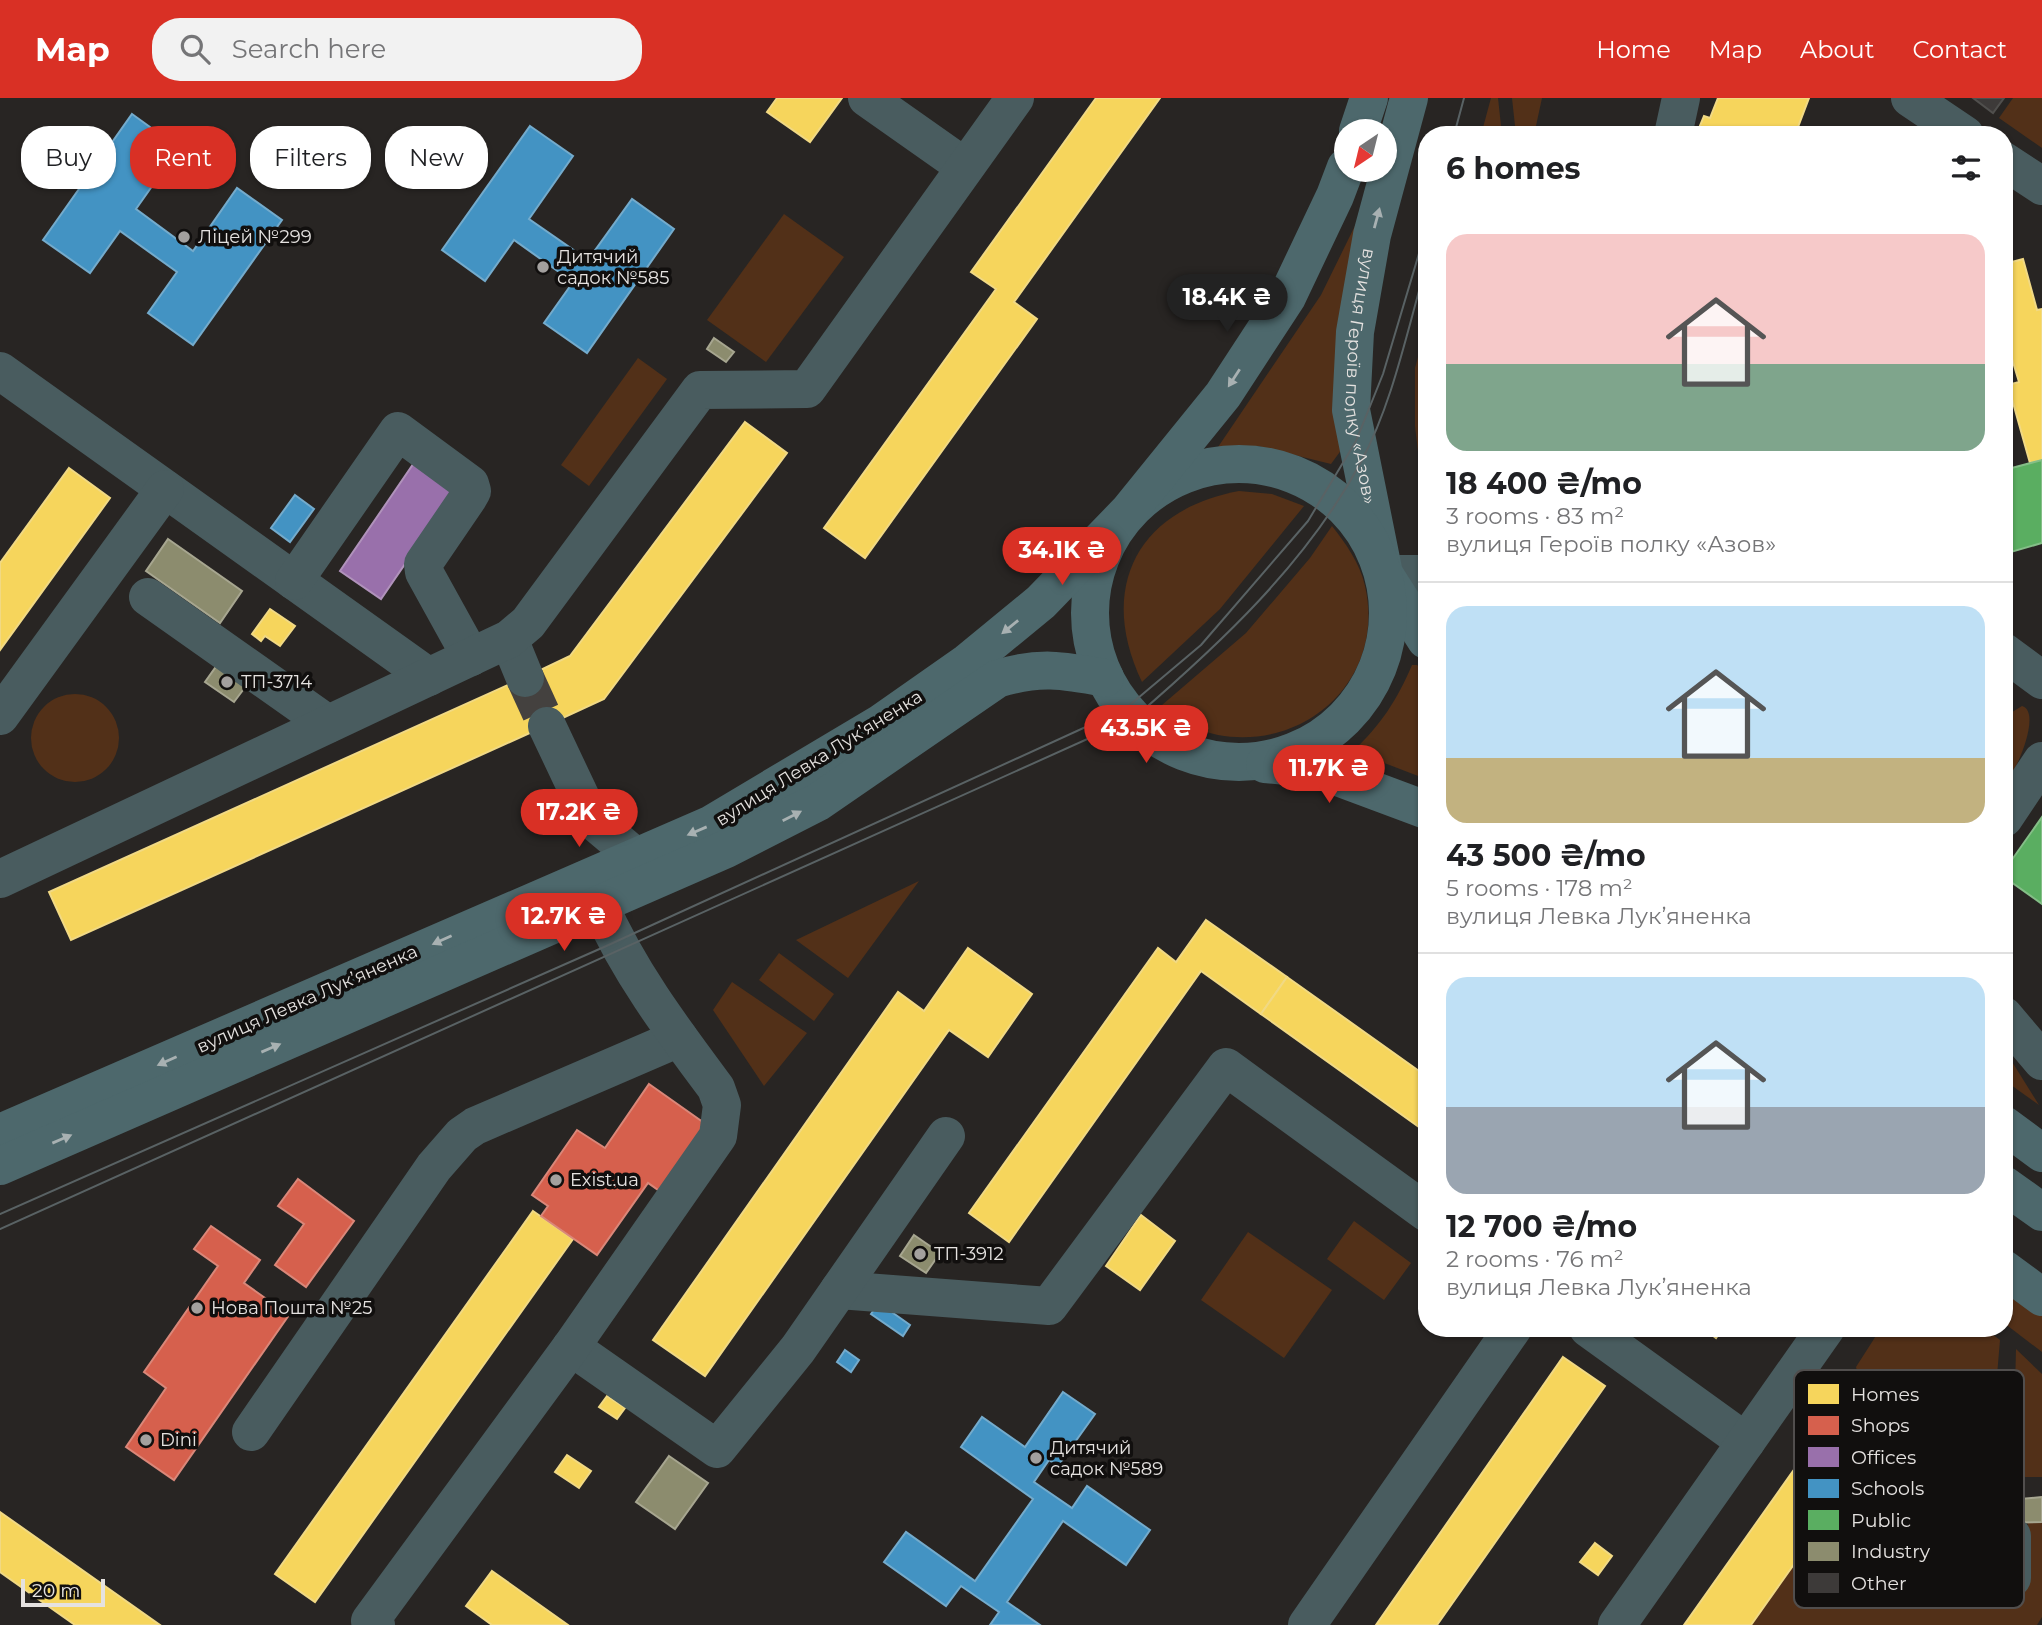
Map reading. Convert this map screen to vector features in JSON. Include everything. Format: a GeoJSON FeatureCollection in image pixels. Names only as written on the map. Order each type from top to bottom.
{"type":"FeatureCollection","features":[{"type":"Feature","properties":{"kind":"main road"},"geometry":{"type":"LineString","coordinates":[[1362,119],[1369,98]]}},
{"type":"Feature","properties":{"kind":"main road","name":"вулиця Героїв полку «Азов»"},"geometry":{"type":"LineString","coordinates":[[1384,574],[1351,410],[1355,332],[1372,235],[1409,98]]}},
{"type":"Feature","properties":{"kind":"main road"},"geometry":{"type":"LineString","coordinates":[[1340,182],[1287,297],[1223,395],[1129,511],[1104,548],[1091,591],[1091,636],[1105,678],[1133,718],[1166,743],[1202,757],[1316,769],[1418,807]]}},
{"type":"Feature","properties":{"kind":"main road"},"geometry":{"type":"LineString","coordinates":[[1129,511],[1162,484],[1202,467],[1245,463],[1287,471],[1337,499],[1366,533],[1384,574],[1418,627]]}},
{"type":"Feature","properties":{"kind":"main road","name":"вулиця Левка Лукʼяненка"},"geometry":{"type":"LineString","coordinates":[[0,1167],[594,891],[636,857],[710,825],[881,723],[968,662],[1041,602],[1129,511]]}},
{"type":"Feature","properties":{"kind":"main road"},"geometry":{"type":"LineString","coordinates":[[1242,762],[1286,755],[1297,750],[1327,734],[1359,703],[1380,663],[1389,619],[1384,574]]}},
{"type":"Feature","properties":{"kind":"main road","name":"вулиця Левка Лукʼяненка"},"geometry":{"type":"LineString","coordinates":[[0,1133],[594,891],[726,849],[818,802],[997,679],[1024,670],[1058,669],[1105,678]]}},
{"type":"Feature","properties":{"kind":"main road"},"geometry":{"type":"LineString","coordinates":[[2013,1132],[2042,1153]]}},
{"type":"Feature","properties":{"kind":"main road"},"geometry":{"type":"LineString","coordinates":[[2013,1191],[2042,1212]]}},
{"type":"Feature","properties":{"kind":"main road"},"geometry":{"type":"LineString","coordinates":[[2013,1276],[2042,1297]]}},
{"type":"Feature","properties":{"kind":"lane"},"geometry":{"type":"LineString","coordinates":[[867,98],[965,167]]}},
{"type":"Feature","properties":{"kind":"lane"},"geometry":{"type":"LineString","coordinates":[[0,879],[509,639],[528,624],[700,390],[807,389],[1015,98]]}},
{"type":"Feature","properties":{"kind":"lane"},"geometry":{"type":"LineString","coordinates":[[1675,126],[1681,98]]}},
{"type":"Feature","properties":{"kind":"lane"},"geometry":{"type":"LineString","coordinates":[[1910,98],[1952,126]]}},
{"type":"Feature","properties":{"kind":"lane"},"geometry":{"type":"LineString","coordinates":[[2013,167],[2042,186]]}},
{"type":"Feature","properties":{"kind":"lane"},"geometry":{"type":"LineString","coordinates":[[0,371],[429,677]]}},
{"type":"Feature","properties":{"kind":"lane"},"geometry":{"type":"LineString","coordinates":[[294,581],[398,431],[470,484],[472,491],[424,564],[424,572],[471,657]]}},
{"type":"Feature","properties":{"kind":"lane"},"geometry":{"type":"LineString","coordinates":[[0,716],[165,489]]}},
{"type":"Feature","properties":{"kind":"lane"},"geometry":{"type":"LineString","coordinates":[[1384,574],[1418,574]]}},
{"type":"Feature","properties":{"kind":"lane"},"geometry":{"type":"LineString","coordinates":[[148,597],[328,724]]}},
{"type":"Feature","properties":{"kind":"lane"},"geometry":{"type":"LineString","coordinates":[[509,639],[525,678]]}},
{"type":"Feature","properties":{"kind":"lane"},"geometry":{"type":"LineString","coordinates":[[2013,659],[2042,680]]}},
{"type":"Feature","properties":{"kind":"lane"},"geometry":{"type":"LineString","coordinates":[[376,1625],[370,1621],[571,1347],[718,1136],[722,1105],[716,1088],[620,951],[594,891],[591,819],[547,726]]}},
{"type":"Feature","properties":{"kind":"lane"},"geometry":{"type":"LineString","coordinates":[[2013,804],[2042,761]]}},
{"type":"Feature","properties":{"kind":"lane"},"geometry":{"type":"LineString","coordinates":[[591,819],[636,857]]}},
{"type":"Feature","properties":{"kind":"lane"},"geometry":{"type":"LineString","coordinates":[[2013,1025],[2039,1050]]}},
{"type":"Feature","properties":{"kind":"lane"},"geometry":{"type":"LineString","coordinates":[[251,1432],[434,1167],[456,1141],[475,1126],[679,1038]]}},
{"type":"Feature","properties":{"kind":"lane"},"geometry":{"type":"LineString","coordinates":[[839,1290],[1049,1306],[1084,1263],[1226,1067],[1418,1206]]}},
{"type":"Feature","properties":{"kind":"lane"},"geometry":{"type":"LineString","coordinates":[[571,1347],[717,1449],[798,1349],[946,1136]]}},
{"type":"Feature","properties":{"kind":"lane"},"geometry":{"type":"LineString","coordinates":[[1307,1625],[1507,1337]]}},
{"type":"Feature","properties":{"kind":"lane"},"geometry":{"type":"LineString","coordinates":[[1600,1337],[1746,1442]]}},
{"type":"Feature","properties":{"kind":"lane"},"geometry":{"type":"LineString","coordinates":[[1797,1370],[1820,1337]]}},
{"type":"Feature","properties":{"kind":"lane"},"geometry":{"type":"LineString","coordinates":[[1617,1625],[1794,1374]]}},
{"type":"Feature","properties":{"kind":"shaded area"},"geometry":{"type":"Polygon","coordinates":[[[1491,98],[1498,98],[1501,126],[1483,126],[1491,98]]]}},
{"type":"Feature","properties":{"kind":"shaded area"},"geometry":{"type":"Polygon","coordinates":[[[1512,98],[1542,98],[1536,126],[1515,126],[1512,98]]]}},
{"type":"Feature","properties":{"kind":"shaded area"},"geometry":{"type":"Polygon","coordinates":[[[2013,98],[2042,98],[2042,148],[2013,126],[1999,118],[2013,98]]]}},
{"type":"Feature","properties":{"kind":"shaded area"},"geometry":{"type":"Polygon","coordinates":[[[1375,185],[1342,449],[1331,464],[1258,446],[1216,450],[1321,295],[1375,185]]]}},
{"type":"Feature","properties":{"kind":"shaded area"},"geometry":{"type":"Polygon","coordinates":[[[784,214],[844,257],[766,362],[707,320],[784,214]]]}},
{"type":"Feature","properties":{"kind":"shaded area"},"geometry":{"type":"Polygon","coordinates":[[[1418,357],[1418,452],[1415,426],[1415,368],[1418,357]]]}},
{"type":"Feature","properties":{"kind":"shaded area"},"geometry":{"type":"Polygon","coordinates":[[[638,358],[667,379],[589,486],[561,465],[638,358]]]}},
{"type":"Feature","properties":{"kind":"shaded area"},"geometry":{"type":"Polygon","coordinates":[[[1239,491],[1272,494],[1304,506],[1220,609],[1142,682],[1129,648],[1124,615],[1126,585],[1135,558],[1152,535],[1174,516],[1204,501],[1239,491]]]}},
{"type":"Feature","properties":{"kind":"shaded area"},"geometry":{"type":"Polygon","coordinates":[[[1332,526],[1360,569],[1365,586],[1368,619],[1364,650],[1351,677],[1333,701],[1310,719],[1282,731],[1251,737],[1218,735],[1202,730],[1162,705],[1246,633],[1310,558],[1332,526]]]}},
{"type":"Feature","properties":{"kind":"shaded area"},"geometry":{"type":"Polygon","coordinates":[[[1412,665],[1417,665],[1418,776],[1353,751],[1372,732],[1400,690],[1412,665]]]}},
{"type":"Feature","properties":{"kind":"shaded area"},"geometry":{"type":"Polygon","coordinates":[[[75,694],[92,697],[106,707],[116,721],[119,738],[116,755],[106,769],[92,779],[75,782],[58,779],[44,769],[34,755],[31,738],[34,721],[44,707],[58,697],[75,694]]]}},
{"type":"Feature","properties":{"kind":"shaded area"},"geometry":{"type":"Polygon","coordinates":[[[2022,706],[2028,711],[2029,730],[2013,771],[2013,712],[2022,706]]]}},
{"type":"Feature","properties":{"kind":"shaded area"},"geometry":{"type":"Polygon","coordinates":[[[919,881],[848,978],[796,940],[919,881]]]}},
{"type":"Feature","properties":{"kind":"shaded area"},"geometry":{"type":"Polygon","coordinates":[[[779,953],[834,994],[814,1021],[759,980],[779,953]]]}},
{"type":"Feature","properties":{"kind":"shaded area"},"geometry":{"type":"Polygon","coordinates":[[[732,982],[807,1033],[764,1086],[713,1010],[732,982]]]}},
{"type":"Feature","properties":{"kind":"shaded area"},"geometry":{"type":"Polygon","coordinates":[[[2013,1063],[2039,1105],[2013,1086],[2013,1063]]]}},
{"type":"Feature","properties":{"kind":"shaded area"},"geometry":{"type":"Polygon","coordinates":[[[1354,1221],[1411,1263],[1384,1300],[1327,1259],[1354,1221]]]}},
{"type":"Feature","properties":{"kind":"shaded area"},"geometry":{"type":"Polygon","coordinates":[[[1248,1232],[1332,1290],[1284,1358],[1201,1300],[1248,1232]]]}},
{"type":"Feature","properties":{"kind":"shaded area"},"geometry":{"type":"Polygon","coordinates":[[[2013,1295],[2042,1315],[2042,1352],[2013,1330],[2013,1295]]]}},
{"type":"Feature","properties":{"kind":"shaded area"},"geometry":{"type":"Polygon","coordinates":[[[1875,1337],[1996,1337],[2000,1340],[1997,1370],[1857,1370],[1856,1367],[1875,1337]]]}},
{"type":"Feature","properties":{"kind":"shaded area"},"geometry":{"type":"Polygon","coordinates":[[[2016,1349],[2042,1374],[2042,1477],[2024,1477],[2024,1370],[2015,1370],[2016,1349]]]}},
{"type":"Feature","properties":{"kind":"shaded area"},"geometry":{"type":"Polygon","coordinates":[[[2028,1522],[2042,1522],[2042,1617],[2037,1625],[1751,1625],[1794,1564],[1794,1608],[2024,1608],[2028,1522]]]}},
{"type":"Feature","properties":{"kind":"building: Homes"},"geometry":{"type":"Polygon","coordinates":[[[777,98],[842,98],[810,142],[767,112],[777,98]]]}},
{"type":"Feature","properties":{"kind":"building: Homes"},"geometry":{"type":"Polygon","coordinates":[[[1096,98],[1160,98],[1014,302],[1037,319],[865,558],[824,528],[996,289],[971,272],[1096,98]]]}},
{"type":"Feature","properties":{"kind":"building: Homes"},"geometry":{"type":"Polygon","coordinates":[[[1718,98],[1809,98],[1798,126],[1700,126],[1704,116],[1710,118],[1718,98]]]}},
{"type":"Feature","properties":{"kind":"building: Homes"},"geometry":{"type":"Polygon","coordinates":[[[2023,259],[2037,310],[2042,309],[2042,460],[2030,463],[2013,403],[2013,384],[2019,382],[2013,362],[2013,262],[2023,259]]]}},
{"type":"Feature","properties":{"kind":"building: Homes"},"geometry":{"type":"Polygon","coordinates":[[[745,422],[787,453],[604,699],[552,723],[530,675],[570,656],[745,422]]]}},
{"type":"Feature","properties":{"kind":"building: Homes"},"geometry":{"type":"Polygon","coordinates":[[[69,468],[110,498],[0,650],[0,563],[69,468]]]}},
{"type":"Feature","properties":{"kind":"building: Homes"},"geometry":{"type":"Polygon","coordinates":[[[270,609],[295,626],[280,646],[265,636],[261,641],[252,634],[270,609]]]}},
{"type":"Feature","properties":{"kind":"building: Homes"},"geometry":{"type":"Polygon","coordinates":[[[530,675],[552,723],[71,940],[49,892],[530,675]]]}},
{"type":"Feature","properties":{"kind":"building: Homes"},"geometry":{"type":"Polygon","coordinates":[[[1206,920],[1287,977],[1261,1014],[1201,971],[1009,1242],[969,1213],[1158,948],[1176,962],[1206,920]]]}},
{"type":"Feature","properties":{"kind":"building: Homes"},"geometry":{"type":"Polygon","coordinates":[[[968,948],[1032,994],[988,1057],[949,1030],[705,1376],[653,1340],[898,992],[924,1011],[968,948]]]}},
{"type":"Feature","properties":{"kind":"building: Homes"},"geometry":{"type":"Polygon","coordinates":[[[1287,977],[1418,1070],[1418,1126],[1261,1014],[1287,977]]]}},
{"type":"Feature","properties":{"kind":"building: Homes"},"geometry":{"type":"Polygon","coordinates":[[[533,1211],[573,1239],[315,1602],[275,1574],[533,1211]]]}},
{"type":"Feature","properties":{"kind":"building: Homes"},"geometry":{"type":"Polygon","coordinates":[[[1141,1215],[1175,1241],[1140,1290],[1106,1266],[1141,1215]]]}},
{"type":"Feature","properties":{"kind":"building: Homes"},"geometry":{"type":"Polygon","coordinates":[[[1563,1357],[1605,1386],[1437,1625],[1376,1625],[1563,1357]]]}},
{"type":"Feature","properties":{"kind":"building: Homes"},"geometry":{"type":"Polygon","coordinates":[[[607,1396],[625,1408],[617,1419],[599,1407],[607,1396]]]}},
{"type":"Feature","properties":{"kind":"building: Homes"},"geometry":{"type":"Polygon","coordinates":[[[567,1455],[591,1471],[579,1488],[555,1472],[567,1455]]]}},
{"type":"Feature","properties":{"kind":"building: Homes"},"geometry":{"type":"Polygon","coordinates":[[[1794,1470],[1794,1564],[1751,1625],[1684,1625],[1794,1470]]]}},
{"type":"Feature","properties":{"kind":"building: Homes"},"geometry":{"type":"Polygon","coordinates":[[[0,1512],[160,1625],[75,1625],[0,1572],[0,1512]]]}},
{"type":"Feature","properties":{"kind":"building: Homes"},"geometry":{"type":"Polygon","coordinates":[[[1595,1543],[1612,1556],[1598,1575],[1580,1562],[1595,1543]]]}},
{"type":"Feature","properties":{"kind":"building: Homes"},"geometry":{"type":"Polygon","coordinates":[[[492,1571],[568,1625],[492,1625],[466,1606],[492,1571]]]}},
{"type":"Feature","properties":{"kind":"building: Shops"},"geometry":{"type":"Polygon","coordinates":[[[649,1084],[707,1125],[661,1192],[648,1183],[597,1255],[541,1216],[548,1206],[532,1195],[577,1130],[605,1148],[649,1084]]]}},
{"type":"Feature","properties":{"kind":"building: Shops"},"geometry":{"type":"Polygon","coordinates":[[[298,1179],[354,1221],[306,1287],[275,1265],[304,1224],[278,1206],[298,1179]]]}},
{"type":"Feature","properties":{"kind":"building: Shops"},"geometry":{"type":"Polygon","coordinates":[[[211,1226],[260,1260],[244,1283],[289,1315],[174,1480],[126,1447],[166,1388],[144,1372],[218,1266],[194,1249],[211,1226]]]}},
{"type":"Feature","properties":{"kind":"building: Offices"},"geometry":{"type":"Polygon","coordinates":[[[416,460],[457,488],[381,599],[340,571],[416,460]]]}},
{"type":"Feature","properties":{"kind":"building: Schools"},"geometry":{"type":"Polygon","coordinates":[[[132,114],[149,126],[130,126],[130,189],[150,189],[136,209],[193,251],[237,188],[282,220],[193,345],[148,313],[177,272],[120,231],[90,273],[43,240],[79,189],[116,189],[116,137],[132,114]]]}},
{"type":"Feature","properties":{"kind":"building: Schools"},"geometry":{"type":"Polygon","coordinates":[[[530,126],[573,156],[529,219],[588,260],[632,199],[674,229],[587,353],[544,323],[573,282],[514,240],[485,281],[442,250],[485,189],[488,189],[488,185],[530,126]]]}},
{"type":"Feature","properties":{"kind":"building: Schools"},"geometry":{"type":"Polygon","coordinates":[[[295,495],[314,509],[290,542],[271,528],[295,495]]]}},
{"type":"Feature","properties":{"kind":"building: Schools"},"geometry":{"type":"Polygon","coordinates":[[[879,1303],[910,1325],[903,1336],[871,1314],[879,1303]]]}},
{"type":"Feature","properties":{"kind":"building: Schools"},"geometry":{"type":"Polygon","coordinates":[[[845,1350],[859,1360],[851,1372],[837,1362],[845,1350]]]}},
{"type":"Feature","properties":{"kind":"building: Schools"},"geometry":{"type":"Polygon","coordinates":[[[1063,1392],[1095,1414],[1058,1466],[1049,1460],[1034,1482],[1072,1508],[1087,1486],[1150,1530],[1126,1565],[1063,1521],[1007,1602],[1040,1625],[990,1625],[999,1612],[961,1586],[946,1606],[884,1562],[906,1532],[975,1581],[1033,1499],[961,1447],[982,1417],[1025,1447],[1063,1392]]]}},
{"type":"Feature","properties":{"kind":"building: Public"},"geometry":{"type":"Polygon","coordinates":[[[2042,460],[2042,543],[2013,551],[2013,468],[2042,460]]]}},
{"type":"Feature","properties":{"kind":"building: Public"},"geometry":{"type":"Polygon","coordinates":[[[2042,817],[2042,904],[2013,883],[2013,858],[2042,817]]]}},
{"type":"Feature","properties":{"kind":"building: Industry"},"geometry":{"type":"Polygon","coordinates":[[[714,338],[734,352],[726,362],[707,349],[714,338]]]}},
{"type":"Feature","properties":{"kind":"building: Industry"},"geometry":{"type":"Polygon","coordinates":[[[168,539],[242,591],[220,623],[146,571],[168,539]]]}},
{"type":"Feature","properties":{"kind":"building: Industry","name":"ТП-3714"},"geometry":{"type":"Polygon","coordinates":[[[220,661],[249,682],[234,702],[205,682],[220,661]]]}},
{"type":"Feature","properties":{"kind":"building: Industry","name":"ТП-3912"},"geometry":{"type":"Polygon","coordinates":[[[914,1235],[940,1253],[926,1273],[900,1256],[914,1235]]]}},
{"type":"Feature","properties":{"kind":"building: Industry"},"geometry":{"type":"Polygon","coordinates":[[[669,1456],[708,1483],[675,1529],[636,1502],[669,1456]]]}},
{"type":"Feature","properties":{"kind":"building: Industry"},"geometry":{"type":"Polygon","coordinates":[[[2042,1497],[2042,1522],[2024,1522],[2024,1499],[2042,1497]]]}},
{"type":"Feature","properties":{"kind":"building: Other"},"geometry":{"type":"Polygon","coordinates":[[[1973,98],[2004,98],[1993,113],[1973,98]]]}},
{"type":"Feature","properties":{"kind":"tunnel"},"geometry":{"type":"LineString","coordinates":[[525,678],[547,726]]}},
{"type":"Feature","properties":{"kind":"tram line"},"geometry":{"type":"LineString","coordinates":[[1456,126],[1464,98]]}},
{"type":"Feature","properties":{"kind":"tram line"},"geometry":{"type":"LineString","coordinates":[[0,1214],[604,947],[1125,709],[1201,645],[1308,521],[1356,441],[1383,374],[1418,257]]}},
{"type":"Feature","properties":{"kind":"tram line"},"geometry":{"type":"LineString","coordinates":[[0,1229],[1134,718],[1198,661],[1259,600],[1288,568],[1339,499],[1361,462],[1382,415],[1418,295]]}},
{"type":"Feature","properties":{"kind":"place","name":"Ліцей №299"},"geometry":{"type":"Point","coordinates":[184,237]}},
{"type":"Feature","properties":{"kind":"place","name":"Дитячий садок №585"},"geometry":{"type":"Point","coordinates":[543,267]}},
{"type":"Feature","properties":{"kind":"place","name":"ТП-3714"},"geometry":{"type":"Point","coordinates":[227,682]}},
{"type":"Feature","properties":{"kind":"place","name":"Exist.ua"},"geometry":{"type":"Point","coordinates":[556,1180]}},
{"type":"Feature","properties":{"kind":"place","name":"ТП-3912"},"geometry":{"type":"Point","coordinates":[920,1254]}},
{"type":"Feature","properties":{"kind":"place","name":"Нова Пошта №25"},"geometry":{"type":"Point","coordinates":[197,1308]}},
{"type":"Feature","properties":{"kind":"place","name":"Dini"},"geometry":{"type":"Point","coordinates":[146,1440]}},
{"type":"Feature","properties":{"kind":"place","name":"Дитячий садок №589"},"geometry":{"type":"Point","coordinates":[1036,1458]}}]}
